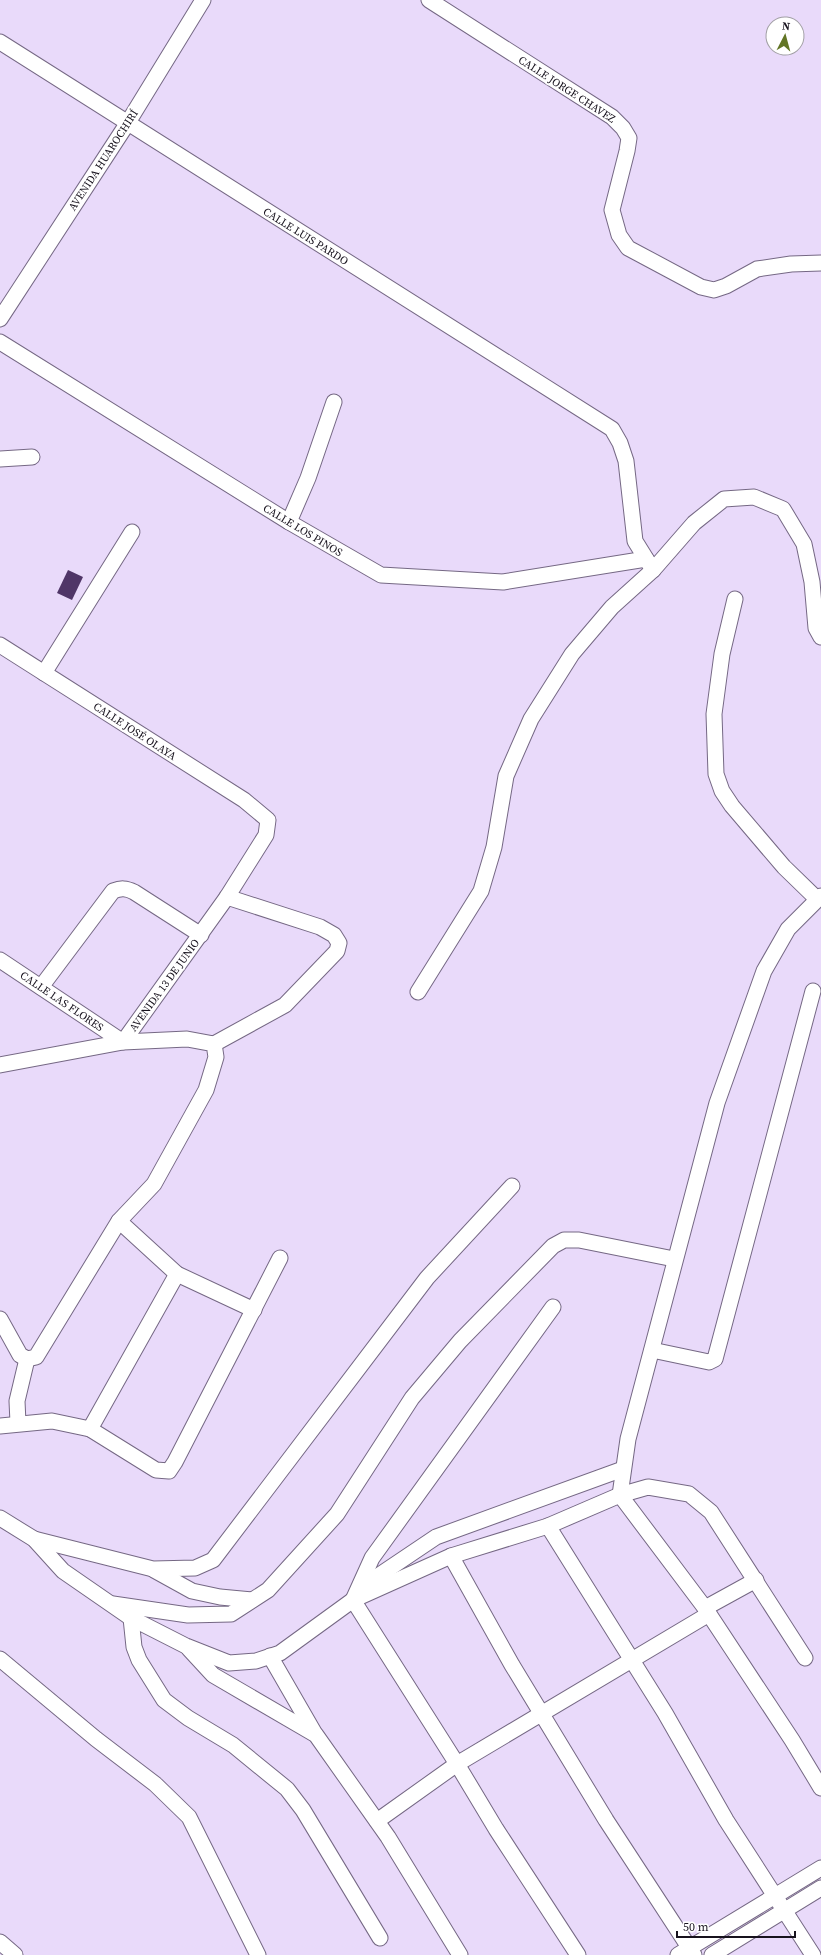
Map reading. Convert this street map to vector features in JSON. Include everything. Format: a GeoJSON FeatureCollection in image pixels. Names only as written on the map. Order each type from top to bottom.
{"type":"FeatureCollection","features":[{"type":"Feature","properties":{"kind":"street","name":"AVENIDA HUAROCHIRÍ"},"geometry":{"type":"LineString","coordinates":[[0,319],[126,124],[203,0]]}},
{"type":"Feature","properties":{"kind":"street","name":"CALLE JORGE CHAVEZ"},"geometry":{"type":"LineString","coordinates":[[429,0],[612,117],[623,128],[629,138],[628,151],[612,210],[619,234],[628,248],[701,287],[714,290],[726,286],[757,270],[791,264],[821,263]]}},
{"type":"Feature","properties":{"kind":"street","name":"CALLE LUIS PARDO"},"geometry":{"type":"LineString","coordinates":[[0,42],[126,124],[612,429],[620,443],[626,461],[635,540],[650,565]]}},
{"type":"Feature","properties":{"kind":"street","name":"CALLE LOS PINOS"},"geometry":{"type":"LineString","coordinates":[[0,342],[289,522],[381,575],[503,582],[650,565]]}},
{"type":"Feature","properties":{"kind":"street"},"geometry":{"type":"LineString","coordinates":[[289,522],[308,478],[334,402]]}},
{"type":"Feature","properties":{"kind":"street"},"geometry":{"type":"LineString","coordinates":[[0,459],[32,457]]}},
{"type":"Feature","properties":{"kind":"street"},"geometry":{"type":"LineString","coordinates":[[418,992],[481,891],[494,847],[506,776],[531,719],[572,654],[612,606],[650,565],[694,523],[724,498],[754,497],[782,509],[804,544],[812,582],[816,628],[821,637]]}},
{"type":"Feature","properties":{"kind":"street"},"geometry":{"type":"LineString","coordinates":[[44,673],[132,532]]}},
{"type":"Feature","properties":{"kind":"street"},"geometry":{"type":"LineString","coordinates":[[735,599],[722,654],[714,714],[716,774],[722,791],[732,806],[784,867],[819,898],[788,929],[764,970],[717,1103],[674,1260],[628,1439],[620,1495],[707,1611],[788,1733],[821,1788]]}},
{"type":"Feature","properties":{"kind":"street","name":"CALLE JOSÉ OLAYA"},"geometry":{"type":"LineString","coordinates":[[0,646],[244,800],[268,820]]}},
{"type":"Feature","properties":{"kind":"street","name":"AVENIDA 13 DE JUNIO"},"geometry":{"type":"LineString","coordinates":[[0,1065],[123,1042],[227,897],[266,835],[268,820]]}},
{"type":"Feature","properties":{"kind":"street"},"geometry":{"type":"LineString","coordinates":[[41,987],[113,891],[120,888],[134,892],[201,935]]}},
{"type":"Feature","properties":{"kind":"street"},"geometry":{"type":"LineString","coordinates":[[123,1042],[187,1039],[214,1044],[285,1005],[337,951],[339,943],[334,934],[320,926],[227,897]]}},
{"type":"Feature","properties":{"kind":"street","name":"CALLE LAS FLORES"},"geometry":{"type":"LineString","coordinates":[[0,960],[123,1042]]}},
{"type":"Feature","properties":{"kind":"street"},"geometry":{"type":"LineString","coordinates":[[652,1350],[709,1362],[715,1359],[813,991]]}},
{"type":"Feature","properties":{"kind":"street"},"geometry":{"type":"LineString","coordinates":[[0,1319],[20,1355],[27,1359],[36,1357],[119,1222],[154,1184],[206,1090],[216,1057],[214,1044]]}},
{"type":"Feature","properties":{"kind":"street"},"geometry":{"type":"LineString","coordinates":[[153,1570],[195,1568],[212,1560],[427,1278],[512,1186]]}},
{"type":"Feature","properties":{"kind":"street"},"geometry":{"type":"LineString","coordinates":[[119,1222],[177,1274],[254,1310]]}},
{"type":"Feature","properties":{"kind":"street"},"geometry":{"type":"LineString","coordinates":[[110,1604],[188,1615],[231,1614],[268,1590],[337,1514],[412,1398],[460,1341],[553,1246],[564,1240],[579,1240],[674,1260]]}},
{"type":"Feature","properties":{"kind":"street"},"geometry":{"type":"LineString","coordinates":[[0,1426],[18,1423],[52,1421],[90,1429],[156,1470],[169,1471],[280,1258]]}},
{"type":"Feature","properties":{"kind":"street"},"geometry":{"type":"LineString","coordinates":[[90,1429],[177,1274]]}},
{"type":"Feature","properties":{"kind":"street"},"geometry":{"type":"LineString","coordinates":[[354,1600],[372,1558],[553,1307]]}},
{"type":"Feature","properties":{"kind":"street"},"geometry":{"type":"LineString","coordinates":[[18,1423],[16,1401],[27,1359]]}},
{"type":"Feature","properties":{"kind":"street"},"geometry":{"type":"LineString","coordinates":[[0,1518],[34,1539],[63,1570],[131,1618],[186,1646],[229,1663],[256,1661],[280,1653],[354,1600],[378,1576],[436,1537],[623,1469]]}},
{"type":"Feature","properties":{"kind":"street"},"geometry":{"type":"LineString","coordinates":[[354,1600],[451,1556],[548,1526],[620,1495],[648,1487],[689,1494],[711,1512],[805,1658]]}},
{"type":"Feature","properties":{"kind":"street"},"geometry":{"type":"LineString","coordinates":[[548,1526],[632,1660],[726,1820],[813,1955]]}},
{"type":"Feature","properties":{"kind":"street"},"geometry":{"type":"LineString","coordinates":[[34,1539],[153,1570],[192,1591],[220,1597],[252,1600]]}},
{"type":"Feature","properties":{"kind":"street"},"geometry":{"type":"LineString","coordinates":[[451,1556],[541,1714],[687,1953],[821,1868]]}},
{"type":"Feature","properties":{"kind":"street"},"geometry":{"type":"LineString","coordinates":[[377,1821],[457,1764],[632,1660],[756,1580]]}},
{"type":"Feature","properties":{"kind":"street"},"geometry":{"type":"LineString","coordinates":[[354,1600],[496,1829],[578,1955]]}},
{"type":"Feature","properties":{"kind":"street"},"geometry":{"type":"LineString","coordinates":[[131,1618],[134,1647],[139,1660],[164,1700],[188,1718],[233,1744],[287,1789],[303,1810],[380,1938]]}},
{"type":"Feature","properties":{"kind":"street"},"geometry":{"type":"LineString","coordinates":[[186,1646],[213,1675],[316,1735]]}},
{"type":"Feature","properties":{"kind":"street"},"geometry":{"type":"LineString","coordinates":[[270,1656],[316,1735],[377,1821],[460,1955]]}},
{"type":"Feature","properties":{"kind":"street"},"geometry":{"type":"LineString","coordinates":[[0,1659],[96,1739],[155,1784],[189,1817],[258,1955]]}},
{"type":"Feature","properties":{"kind":"street"},"geometry":{"type":"LineString","coordinates":[[712,1955],[821,1888]]}},
{"type":"Feature","properties":{"kind":"street"},"geometry":{"type":"LineString","coordinates":[[0,1942],[15,1955]]}},
{"type":"Feature","properties":{"kind":"building"},"geometry":{"type":"Polygon","coordinates":[[[68,570],[83,577],[72,600],[57,593],[68,570]]]}}]}
